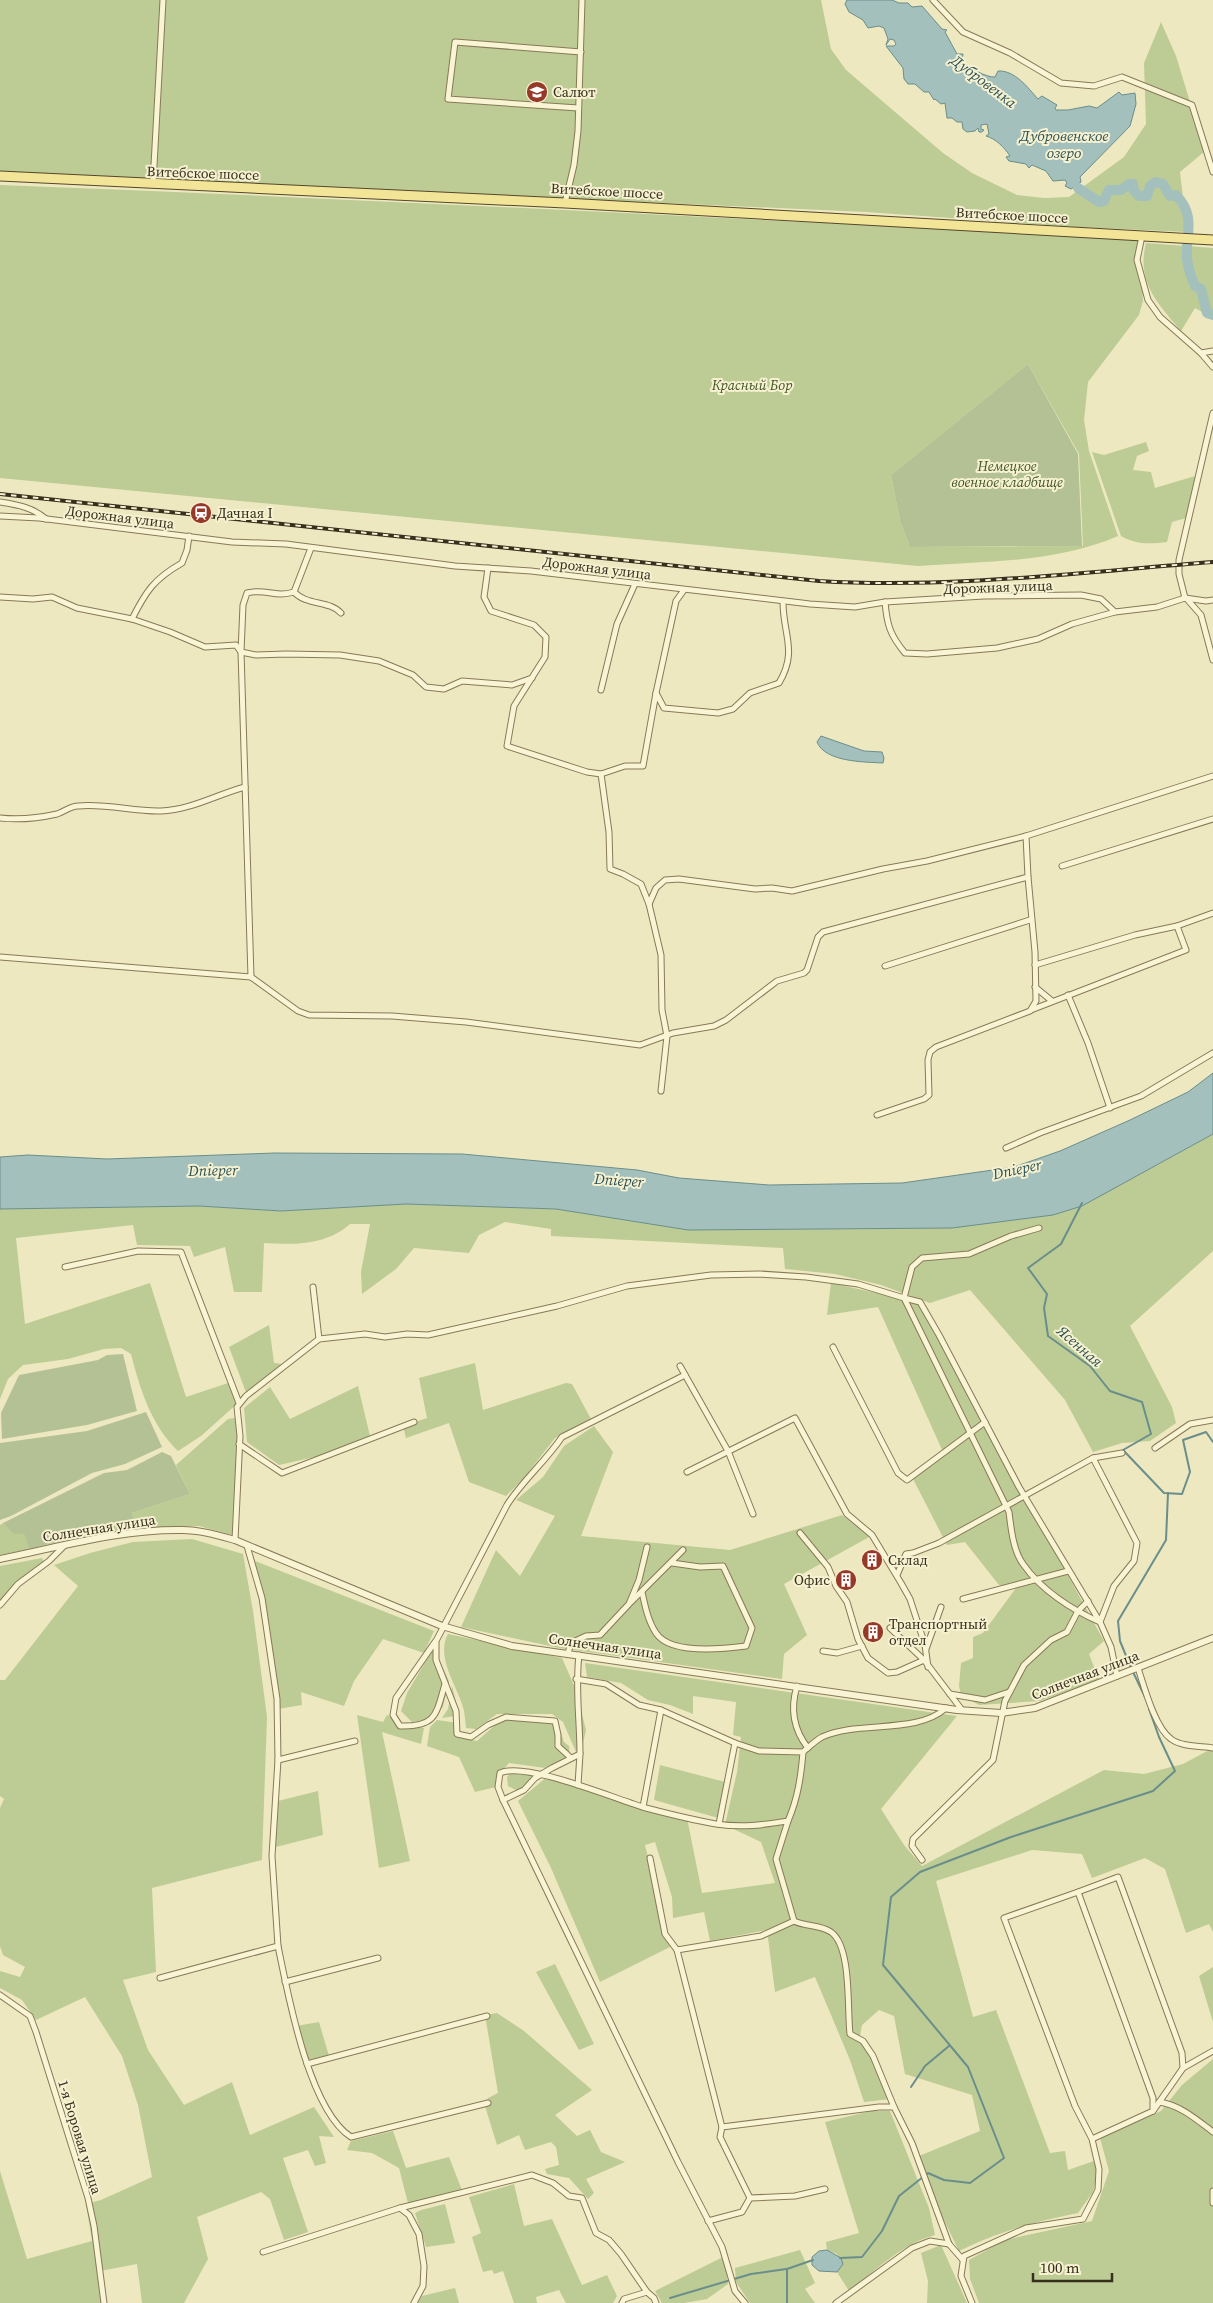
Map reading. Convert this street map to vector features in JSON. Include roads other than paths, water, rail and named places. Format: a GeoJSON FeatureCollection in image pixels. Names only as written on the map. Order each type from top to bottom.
{"type":"FeatureCollection","features":[{"type":"Feature","properties":{"kind":"main road","name":"Витебское шоссе"},"geometry":{"type":"LineString","coordinates":[[0,176],[152,185],[564,203],[1213,240]]}},
{"type":"Feature","properties":{"kind":"street"},"geometry":{"type":"LineString","coordinates":[[152,185],[163,0]]}},
{"type":"Feature","properties":{"kind":"street"},"geometry":{"type":"LineString","coordinates":[[564,203],[574,165],[581,52],[582,0]]}},
{"type":"Feature","properties":{"kind":"street"},"geometry":{"type":"LineString","coordinates":[[933,0],[963,32],[1010,53],[1061,82],[1094,86],[1122,77],[1192,105],[1213,172]]}},
{"type":"Feature","properties":{"kind":"street"},"geometry":{"type":"LineString","coordinates":[[578,108],[448,99],[455,42],[581,52]]}},
{"type":"Feature","properties":{"kind":"street"},"geometry":{"type":"LineString","coordinates":[[1142,236],[1138,260],[1148,300],[1160,317],[1201,352],[1213,367]]}},
{"type":"Feature","properties":{"kind":"street"},"geometry":{"type":"LineString","coordinates":[[1201,352],[1213,350]]}},
{"type":"Feature","properties":{"kind":"street"},"geometry":{"type":"LineString","coordinates":[[1213,413],[1179,560],[1179,574],[1185,598],[1201,615],[1213,660]]}},
{"type":"Feature","properties":{"kind":"street"},"geometry":{"type":"LineString","coordinates":[[0,502],[26,506],[47,519]]}},
{"type":"Feature","properties":{"kind":"street","name":"Дорожная улица"},"geometry":{"type":"LineString","coordinates":[[0,516],[47,519],[311,548],[455,566],[531,571],[783,602],[855,607],[885,602],[984,596],[1081,595],[1102,599],[1115,612]]}},
{"type":"Feature","properties":{"kind":"street"},"geometry":{"type":"LineString","coordinates":[[132,619],[145,592],[170,570],[182,563],[187,550],[189,536]]}},
{"type":"Feature","properties":{"kind":"street"},"geometry":{"type":"LineString","coordinates":[[294,592],[311,548]]}},
{"type":"Feature","properties":{"kind":"street"},"geometry":{"type":"LineString","coordinates":[[488,568],[484,597],[491,611],[534,625],[546,637],[545,657],[514,706],[507,746],[587,772],[601,774],[625,766],[643,766],[656,693],[676,601],[684,590]]}},
{"type":"Feature","properties":{"kind":"street"},"geometry":{"type":"LineString","coordinates":[[601,690],[617,624],[635,584]]}},
{"type":"Feature","properties":{"kind":"street"},"geometry":{"type":"LineString","coordinates":[[251,977],[241,652],[243,605],[246,593],[258,590],[282,596],[294,592]]}},
{"type":"Feature","properties":{"kind":"street"},"geometry":{"type":"LineString","coordinates":[[294,592],[301,599],[337,608],[341,613]]}},
{"type":"Feature","properties":{"kind":"street"},"geometry":{"type":"LineString","coordinates":[[0,597],[33,599],[52,597],[77,608],[132,619],[205,647],[236,644],[241,652]]}},
{"type":"Feature","properties":{"kind":"street"},"geometry":{"type":"LineString","coordinates":[[885,602],[886,620],[892,638],[905,653],[928,654],[997,648],[1038,639],[1072,624],[1115,612],[1157,607],[1185,598],[1213,600]]}},
{"type":"Feature","properties":{"kind":"street"},"geometry":{"type":"LineString","coordinates":[[656,693],[664,708],[718,713],[732,709],[750,693],[780,683],[788,669],[790,654],[783,602]]}},
{"type":"Feature","properties":{"kind":"street"},"geometry":{"type":"LineString","coordinates":[[241,652],[270,656],[286,654],[340,655],[379,661],[413,675],[426,687],[444,689],[462,681],[512,685],[532,678]]}},
{"type":"Feature","properties":{"kind":"street"},"geometry":{"type":"LineString","coordinates":[[601,774],[609,832],[610,869],[641,884],[650,904],[661,955],[662,1010],[667,1036],[661,1091]]}},
{"type":"Feature","properties":{"kind":"street"},"geometry":{"type":"LineString","coordinates":[[650,904],[656,888],[665,880],[679,879],[755,889],[772,888],[792,891],[883,869],[927,861],[1026,836],[1213,776]]}},
{"type":"Feature","properties":{"kind":"street"},"geometry":{"type":"LineString","coordinates":[[0,818],[13,820],[58,814],[76,806],[126,807],[162,811],[213,800],[228,792],[245,787]]}},
{"type":"Feature","properties":{"kind":"street"},"geometry":{"type":"LineString","coordinates":[[1062,866],[1213,819]]}},
{"type":"Feature","properties":{"kind":"street"},"geometry":{"type":"LineString","coordinates":[[1026,836],[1036,1001],[1030,1011]]}},
{"type":"Feature","properties":{"kind":"street"},"geometry":{"type":"LineString","coordinates":[[0,957],[251,977],[298,1011],[309,1015],[392,1016],[466,1022],[640,1045],[667,1036],[714,1026],[726,1020],[777,981],[804,973],[807,970],[818,937],[823,932],[1028,877]]}},
{"type":"Feature","properties":{"kind":"street"},"geometry":{"type":"LineString","coordinates":[[1035,965],[1135,935],[1178,926],[1213,913]]}},
{"type":"Feature","properties":{"kind":"street"},"geometry":{"type":"LineString","coordinates":[[885,966],[1030,920]]}},
{"type":"Feature","properties":{"kind":"street"},"geometry":{"type":"LineString","coordinates":[[877,1114],[924,1099],[929,1095],[928,1060],[930,1052],[936,1047],[1186,950],[1178,926]]}},
{"type":"Feature","properties":{"kind":"street"},"geometry":{"type":"LineString","coordinates":[[1035,987],[1052,1002]]}},
{"type":"Feature","properties":{"kind":"street"},"geometry":{"type":"LineString","coordinates":[[1068,995],[1088,1043],[1110,1108]]}},
{"type":"Feature","properties":{"kind":"street"},"geometry":{"type":"LineString","coordinates":[[1006,1148],[1040,1133],[1141,1096],[1213,1052]]}},
{"type":"Feature","properties":{"kind":"street"},"geometry":{"type":"LineString","coordinates":[[1039,1228],[1011,1236],[968,1254],[922,1258],[912,1267],[904,1298],[1009,1512],[1012,1535],[1022,1563],[1048,1590],[1078,1611],[1100,1622]]}},
{"type":"Feature","properties":{"kind":"street"},"geometry":{"type":"LineString","coordinates":[[65,1267],[138,1251],[181,1252],[239,1403]]}},
{"type":"Feature","properties":{"kind":"street"},"geometry":{"type":"LineString","coordinates":[[234,1540],[239,1444],[237,1407],[239,1403],[319,1339],[365,1334],[386,1337],[408,1334],[428,1335],[557,1306],[627,1286],[710,1274],[760,1274],[806,1277],[858,1284],[920,1302],[1068,1571],[1100,1622],[1111,1647],[1117,1676]]}},
{"type":"Feature","properties":{"kind":"street"},"geometry":{"type":"LineString","coordinates":[[314,1287],[319,1339]]}},
{"type":"Feature","properties":{"kind":"street"},"geometry":{"type":"LineString","coordinates":[[833,1347],[898,1474],[907,1480],[985,1422]]}},
{"type":"Feature","properties":{"kind":"street"},"geometry":{"type":"LineString","coordinates":[[680,1366],[728,1451],[753,1514]]}},
{"type":"Feature","properties":{"kind":"street"},"geometry":{"type":"LineString","coordinates":[[446,1684],[439,1710],[430,1720],[418,1726],[400,1726],[393,1715],[396,1698],[445,1627],[519,1486],[551,1454],[562,1437],[685,1375]]}},
{"type":"Feature","properties":{"kind":"street"},"geometry":{"type":"LineString","coordinates":[[687,1472],[794,1418],[846,1514],[872,1535],[910,1599],[926,1649],[928,1667]]}},
{"type":"Feature","properties":{"kind":"street"},"geometry":{"type":"LineString","coordinates":[[1155,1448],[1190,1424],[1213,1420]]}},
{"type":"Feature","properties":{"kind":"street"},"geometry":{"type":"LineString","coordinates":[[239,1444],[282,1473],[414,1422]]}},
{"type":"Feature","properties":{"kind":"street"},"geometry":{"type":"LineString","coordinates":[[896,1575],[906,1554],[939,1543],[1093,1458],[1122,1453]]}},
{"type":"Feature","properties":{"kind":"street"},"geometry":{"type":"LineString","coordinates":[[1093,1458],[1137,1543],[1134,1561],[1114,1586],[1100,1622]]}},
{"type":"Feature","properties":{"kind":"street","name":"Солнечная улица"},"geometry":{"type":"LineString","coordinates":[[0,1559],[145,1531],[183,1530],[207,1533],[234,1540],[445,1627],[512,1646],[946,1708],[1001,1714],[1035,1708],[1213,1638]]}},
{"type":"Feature","properties":{"kind":"street"},"geometry":{"type":"LineString","coordinates":[[800,1533],[828,1567],[836,1586],[848,1602],[862,1646],[868,1658],[888,1673],[897,1672],[924,1660]]}},
{"type":"Feature","properties":{"kind":"street"},"geometry":{"type":"LineString","coordinates":[[0,1605],[18,1584],[49,1561],[65,1545]]}},
{"type":"Feature","properties":{"kind":"street"},"geometry":{"type":"LineString","coordinates":[[246,1546],[262,1598],[277,1699],[278,1760],[272,1856],[278,1946],[285,1982],[307,2064],[320,2099],[340,2130],[351,2138],[488,2103]]}},
{"type":"Feature","properties":{"kind":"street"},"geometry":{"type":"LineString","coordinates":[[629,1604],[639,1580],[648,1547]]}},
{"type":"Feature","properties":{"kind":"street"},"geometry":{"type":"LineString","coordinates":[[568,1653],[571,1643],[586,1636],[600,1635],[683,1550]]}},
{"type":"Feature","properties":{"kind":"street"},"geometry":{"type":"LineString","coordinates":[[642,1592],[646,1610],[657,1635],[678,1647],[717,1650],[746,1646],[752,1628],[723,1566],[700,1567],[672,1563]]}},
{"type":"Feature","properties":{"kind":"street"},"geometry":{"type":"LineString","coordinates":[[963,1599],[1068,1571]]}},
{"type":"Feature","properties":{"kind":"street"},"geometry":{"type":"LineString","coordinates":[[922,1860],[912,1846],[913,1839],[993,1760],[1001,1714],[1009,1692],[1024,1665],[1051,1640],[1067,1632],[1078,1611],[1088,1601]]}},
{"type":"Feature","properties":{"kind":"street"},"geometry":{"type":"LineString","coordinates":[[926,1649],[941,1607]]}},
{"type":"Feature","properties":{"kind":"street"},"geometry":{"type":"LineString","coordinates":[[890,1628],[924,1660],[962,1710]]}},
{"type":"Feature","properties":{"kind":"street"},"geometry":{"type":"LineString","coordinates":[[436,1641],[436,1660],[456,1711],[457,1734],[471,1737],[488,1725],[506,1717],[555,1721],[558,1746],[571,1758]]}},
{"type":"Feature","properties":{"kind":"street"},"geometry":{"type":"LineString","coordinates":[[823,1651],[837,1653],[862,1646]]}},
{"type":"Feature","properties":{"kind":"street"},"geometry":{"type":"LineString","coordinates":[[578,1785],[580,1719],[576,1679],[579,1655]]}},
{"type":"Feature","properties":{"kind":"street"},"geometry":{"type":"LineString","coordinates":[[1138,1668],[1158,1723],[1171,1739],[1188,1745],[1213,1748]]}},
{"type":"Feature","properties":{"kind":"street"},"geometry":{"type":"LineString","coordinates":[[576,1679],[606,1684],[639,1705],[661,1710],[735,1743],[758,1751],[806,1750],[822,1737],[862,1727],[921,1720],[938,1716],[946,1708]]}},
{"type":"Feature","properties":{"kind":"street"},"geometry":{"type":"LineString","coordinates":[[797,1686],[793,1699],[793,1716],[806,1750],[795,1805],[776,1859],[794,1921],[804,1926],[818,1925],[832,1933],[842,1952],[849,1984],[848,2010],[850,2034],[864,2041],[874,2056],[894,2107],[912,2143],[950,2244],[963,2260]]}},
{"type":"Feature","properties":{"kind":"street"},"geometry":{"type":"LineString","coordinates":[[950,1694],[985,1700],[1009,1692]]}},
{"type":"Feature","properties":{"kind":"street"},"geometry":{"type":"LineString","coordinates":[[643,1806],[661,1710]]}},
{"type":"Feature","properties":{"kind":"street"},"geometry":{"type":"LineString","coordinates":[[278,1760],[355,1740]]}},
{"type":"Feature","properties":{"kind":"street"},"geometry":{"type":"LineString","coordinates":[[718,1824],[735,1743]]}},
{"type":"Feature","properties":{"kind":"street"},"geometry":{"type":"LineString","coordinates":[[503,1800],[524,1790],[540,1774],[580,1754]]}},
{"type":"Feature","properties":{"kind":"street"},"geometry":{"type":"LineString","coordinates":[[744,2303],[736,2291],[722,2246],[708,2221],[503,1800],[498,1786],[500,1773],[508,1769],[540,1774],[643,1806],[718,1824],[746,1828],[788,1821]]}},
{"type":"Feature","properties":{"kind":"street"},"geometry":{"type":"LineString","coordinates":[[650,1858],[665,1934],[677,1950],[722,2127],[720,2136],[750,2198]]}},
{"type":"Feature","properties":{"kind":"street"},"geometry":{"type":"LineString","coordinates":[[972,2303],[961,2276],[964,2256],[1026,2228],[1083,2219],[1098,2190],[1099,2169],[1092,2139],[1075,2106],[1004,1918],[1118,1877],[1182,2053],[1183,2068]]}},
{"type":"Feature","properties":{"kind":"street"},"geometry":{"type":"LineString","coordinates":[[1078,1892],[1153,2098],[1153,2111]]}},
{"type":"Feature","properties":{"kind":"street"},"geometry":{"type":"LineString","coordinates":[[677,1950],[761,1936],[794,1921]]}},
{"type":"Feature","properties":{"kind":"street"},"geometry":{"type":"LineString","coordinates":[[160,1978],[278,1946]]}},
{"type":"Feature","properties":{"kind":"street"},"geometry":{"type":"LineString","coordinates":[[285,1982],[378,1958]]}},
{"type":"Feature","properties":{"kind":"street","name":"1-я Боровая улица"},"geometry":{"type":"LineString","coordinates":[[0,1995],[30,2016],[36,2032],[88,2198],[94,2226],[104,2303]]}},
{"type":"Feature","properties":{"kind":"street"},"geometry":{"type":"LineString","coordinates":[[307,2064],[487,2016]]}},
{"type":"Feature","properties":{"kind":"street"},"geometry":{"type":"LineString","coordinates":[[1092,2139],[1153,2111],[1183,2068],[1213,2051]]}},
{"type":"Feature","properties":{"kind":"street"},"geometry":{"type":"LineString","coordinates":[[1159,2102],[1171,2104],[1213,2132]]}},
{"type":"Feature","properties":{"kind":"street"},"geometry":{"type":"LineString","coordinates":[[722,2127],[878,2107],[894,2107]]}},
{"type":"Feature","properties":{"kind":"street"},"geometry":{"type":"LineString","coordinates":[[263,2252],[400,2208],[532,2175],[553,2183],[569,2196],[582,2198],[596,2233],[609,2240],[656,2303]]}},
{"type":"Feature","properties":{"kind":"street"},"geometry":{"type":"LineString","coordinates":[[750,2198],[795,2196],[825,2189]]}},
{"type":"Feature","properties":{"kind":"street"},"geometry":{"type":"LineString","coordinates":[[1213,2191],[1213,2203]]}},
{"type":"Feature","properties":{"kind":"street"},"geometry":{"type":"LineString","coordinates":[[708,2221],[742,2212],[750,2198]]}},
{"type":"Feature","properties":{"kind":"street"},"geometry":{"type":"LineString","coordinates":[[400,2208],[409,2215],[419,2234],[424,2266],[423,2286],[414,2303]]}},
{"type":"Feature","properties":{"kind":"street"},"geometry":{"type":"LineString","coordinates":[[836,2303],[912,2248],[930,2241],[950,2244]]}},
{"type":"Feature","properties":{"kind":"street"},"geometry":{"type":"LineString","coordinates":[[622,2303],[624,2299],[647,2292]]}},
{"type":"Feature","properties":{"kind":"water","name":"Дубровенское озеро"},"geometry":{"type":"Polygon","coordinates":[[[847,0],[892,0],[899,3],[908,3],[912,7],[922,6],[942,29],[947,30],[945,32],[957,54],[963,54],[962,62],[987,76],[995,77],[998,71],[1010,73],[1021,80],[1038,99],[1042,96],[1057,105],[1056,110],[1089,106],[1097,108],[1119,92],[1122,95],[1135,93],[1136,104],[1130,126],[1080,177],[1081,182],[1071,189],[1065,186],[1067,183],[1065,180],[1053,181],[1046,171],[1032,165],[1029,168],[1026,164],[1009,161],[1006,157],[1010,156],[1002,147],[986,136],[989,134],[987,124],[981,125],[981,129],[984,130],[982,132],[979,132],[978,128],[975,131],[967,132],[963,129],[962,122],[947,118],[945,103],[941,104],[934,100],[929,92],[924,92],[915,84],[908,84],[904,79],[903,68],[886,46],[894,46],[896,44],[894,40],[890,39],[886,45],[888,39],[884,28],[879,26],[868,28],[863,20],[849,12],[845,4],[847,0]]]}},
{"type":"Feature","properties":{"kind":"water"},"geometry":{"type":"Polygon","coordinates":[[[821,736],[864,751],[882,752],[883,763],[846,760],[828,754],[821,749],[817,742],[821,736]]]}},
{"type":"Feature","properties":{"kind":"water","name":"Dnieper"},"geometry":{"type":"Polygon","coordinates":[[[1213,1073],[1213,1134],[1082,1206],[1053,1215],[952,1228],[688,1230],[556,1209],[406,1204],[281,1211],[199,1206],[0,1209],[0,1157],[28,1155],[107,1159],[275,1153],[462,1154],[637,1170],[679,1178],[769,1185],[902,1183],[1014,1167],[1060,1151],[1188,1092],[1213,1073]]]}},
{"type":"Feature","properties":{"kind":"water"},"geometry":{"type":"Polygon","coordinates":[[[827,2250],[841,2258],[843,2264],[837,2272],[819,2271],[812,2265],[812,2257],[819,2251],[827,2250]]]}},
{"type":"Feature","properties":{"kind":"waterway","name":"Дубровенка"},"geometry":{"type":"LineString","coordinates":[[1078,188],[1099,202],[1104,201],[1109,190],[1121,190],[1129,184],[1133,184],[1134,191],[1139,196],[1147,196],[1150,186],[1156,182],[1163,184],[1170,196],[1176,195],[1182,203],[1188,218],[1187,259],[1190,272],[1195,286],[1201,289],[1207,313],[1213,315]]}},
{"type":"Feature","properties":{"kind":"waterway","name":"Ясенная"},"geometry":{"type":"LineString","coordinates":[[1082,1203],[1061,1244],[1028,1268],[1047,1294],[1044,1308],[1048,1336],[1090,1366],[1110,1391],[1142,1402],[1151,1434],[1123,1450],[1164,1493],[1182,1494],[1190,1472],[1183,1440],[1206,1432],[1213,1442]]}},
{"type":"Feature","properties":{"kind":"waterway"},"geometry":{"type":"LineString","coordinates":[[1131,1668],[1120,1641],[1118,1621],[1166,1540],[1168,1493]]}},
{"type":"Feature","properties":{"kind":"waterway"},"geometry":{"type":"LineString","coordinates":[[1133,1672],[1145,1697]]}},
{"type":"Feature","properties":{"kind":"waterway"},"geometry":{"type":"LineString","coordinates":[[840,2258],[862,2257],[882,2231],[899,2196],[928,2173],[944,2180],[970,2183],[1004,2158],[968,2067],[883,1965],[891,1897],[920,1872],[1011,1837],[1153,1791],[1175,1771],[1159,1737],[1149,1709]]}},
{"type":"Feature","properties":{"kind":"waterway"},"geometry":{"type":"LineString","coordinates":[[911,2087],[925,2066],[949,2046]]}},
{"type":"Feature","properties":{"kind":"waterway"},"geometry":{"type":"LineString","coordinates":[[787,2303],[787,2269],[813,2260]]}},
{"type":"Feature","properties":{"kind":"waterway"},"geometry":{"type":"LineString","coordinates":[[670,2298],[751,2274],[786,2269]]}},
{"type":"Feature","properties":{"kind":"railway"},"geometry":{"type":"LineString","coordinates":[[0,494],[819,581],[868,583],[967,581],[1065,575],[1213,562]]}},
{"type":"Feature","properties":{"kind":"place","name":"Салют"},"geometry":{"type":"Point","coordinates":[537,92]}},
{"type":"Feature","properties":{"kind":"place","name":"Дачная I"},"geometry":{"type":"Point","coordinates":[201,513]}},
{"type":"Feature","properties":{"kind":"place","name":"Склад"},"geometry":{"type":"Point","coordinates":[872,1560]}},
{"type":"Feature","properties":{"kind":"place","name":"Офис"},"geometry":{"type":"Point","coordinates":[846,1580]}},
{"type":"Feature","properties":{"kind":"place","name":"Транспортный отдел"},"geometry":{"type":"Point","coordinates":[873,1632]}},
{"type":"Feature","properties":{"kind":"park label","name":"Красный Бор"},"geometry":{"type":"Point","coordinates":[752,385]}},
{"type":"Feature","properties":{"kind":"park label","name":"Немецкое военное кладбище"},"geometry":{"type":"Point","coordinates":[1007,474]}}]}
